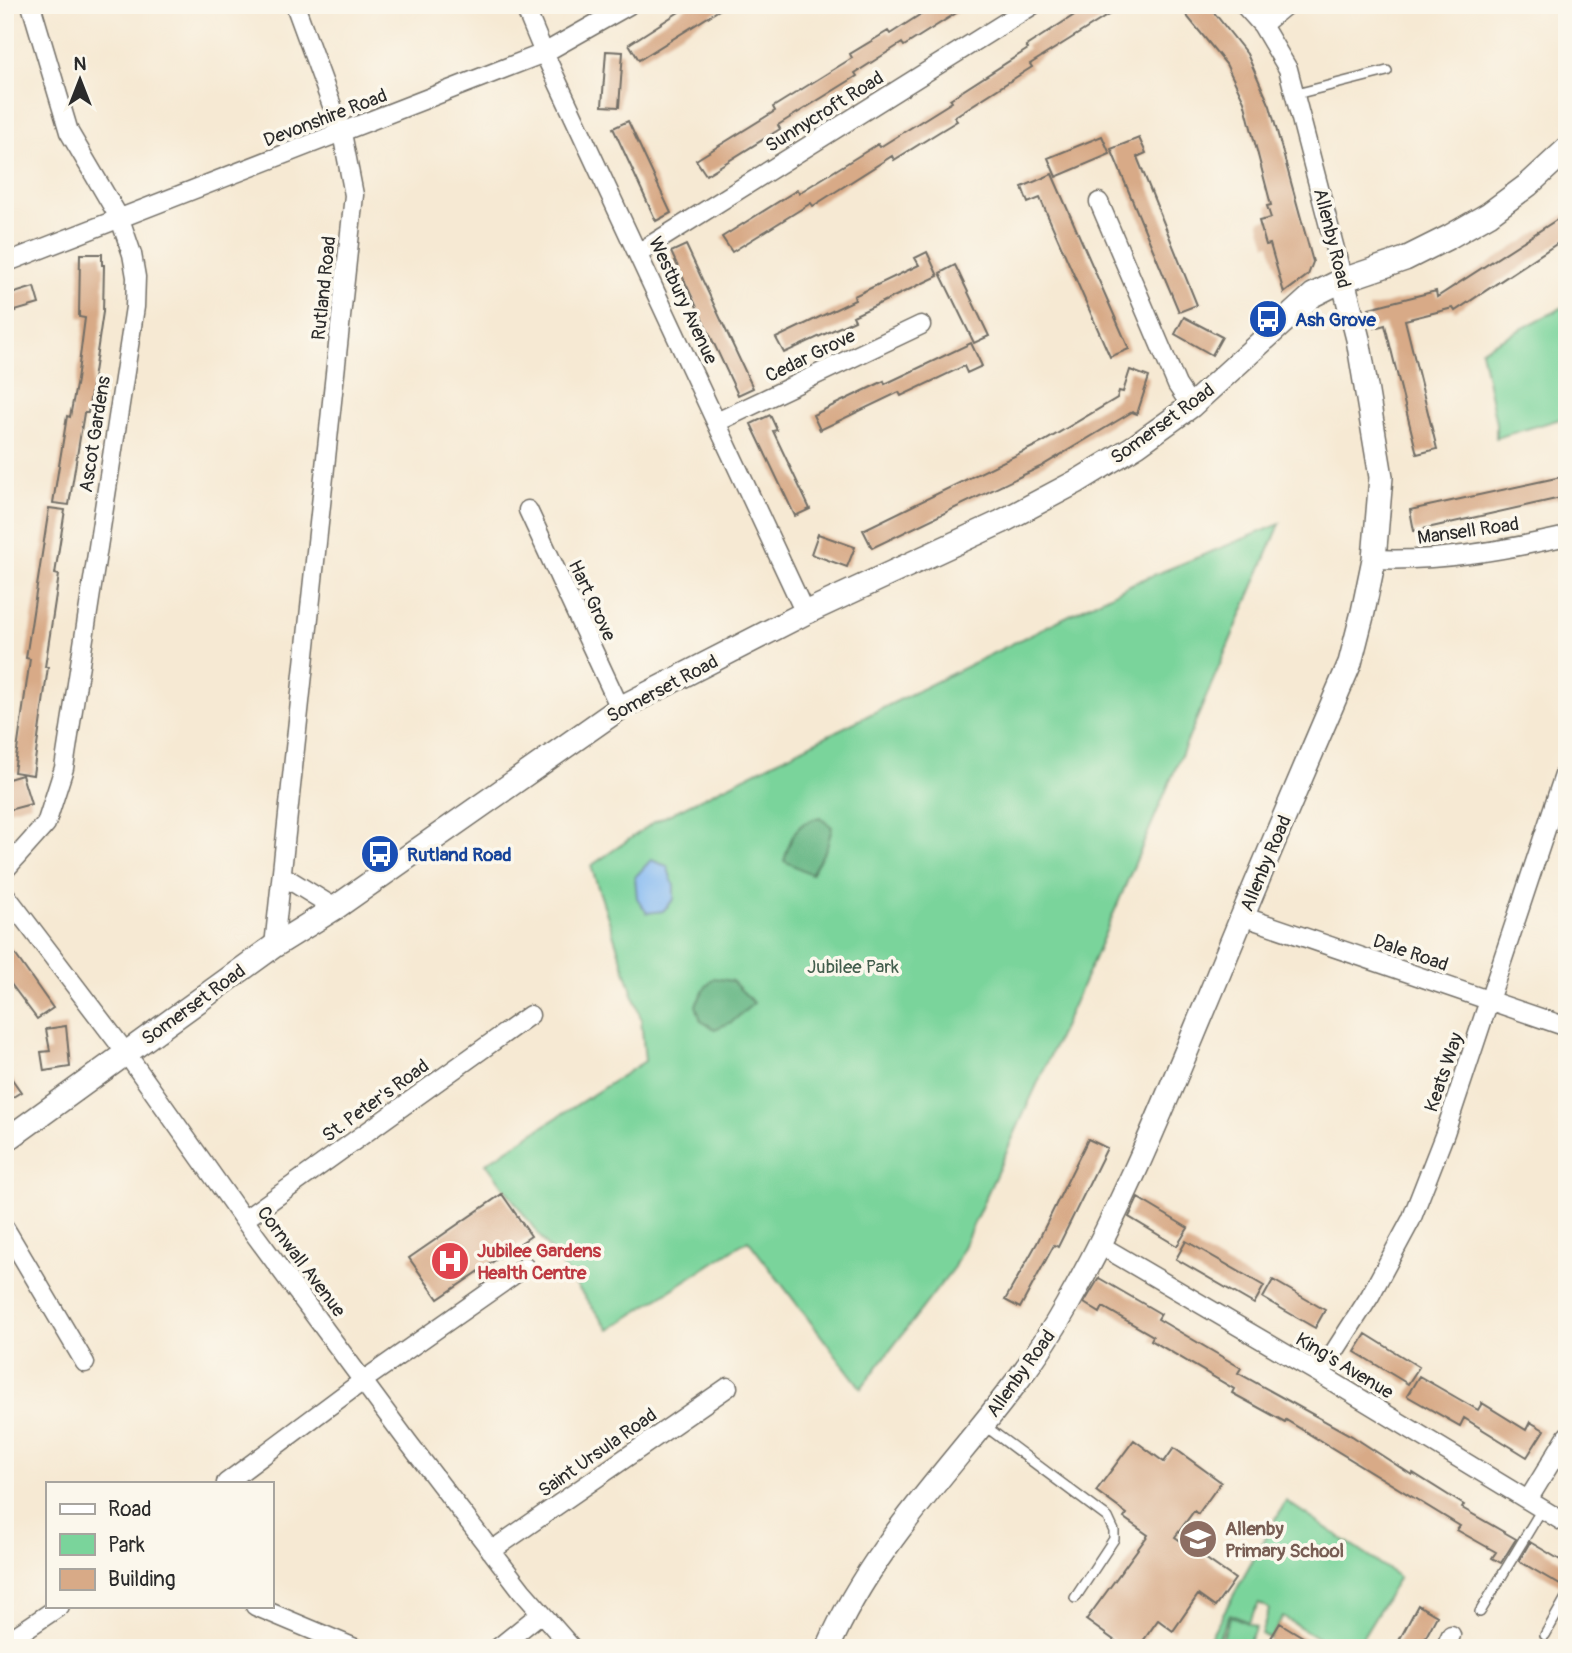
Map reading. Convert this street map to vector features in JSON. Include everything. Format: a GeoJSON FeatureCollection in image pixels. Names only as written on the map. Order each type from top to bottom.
{"type":"FeatureCollection","features":[{"type":"Feature","properties":{"kind":"street","name":"Ascot Gardens"},"geometry":{"type":"LineString","coordinates":[[5,870],[46,824],[64,768],[135,307],[136,277],[132,254],[120,219],[69,132],[31,5]]}},
{"type":"Feature","properties":{"kind":"street","name":"Rutland Road"},"geometry":{"type":"LineString","coordinates":[[274,946],[354,195],[342,133],[295,5]]}},
{"type":"Feature","properties":{"kind":"street","name":"Westbury Avenue"},"geometry":{"type":"LineString","coordinates":[[524,5],[805,613]]}},
{"type":"Feature","properties":{"kind":"street","name":"Devonshire Road"},"geometry":{"type":"LineString","coordinates":[[5,263],[544,53],[629,5]]}},
{"type":"Feature","properties":{"kind":"street","name":"Sunnycroft Road"},"geometry":{"type":"LineString","coordinates":[[638,253],[1033,5]]}},
{"type":"Feature","properties":{"kind":"street","name":"Allenby Road"},"geometry":{"type":"LineString","coordinates":[[828,1648],[837,1627],[915,1505],[983,1425],[1039,1350],[1100,1245],[1143,1155],[1350,663],[1363,612],[1374,559],[1381,477],[1359,339],[1288,69],[1262,25],[1244,5]]}},
{"type":"Feature","properties":{"kind":"street"},"geometry":{"type":"LineString","coordinates":[[1262,25],[1286,5]]}},
{"type":"Feature","properties":{"kind":"street","name":"Somerset Road"},"geometry":{"type":"LineString","coordinates":[[5,1141],[274,946],[335,908],[620,708],[805,613],[1001,522],[1078,481],[1137,445],[1191,406],[1313,296],[1343,280],[1405,259],[1469,226],[1528,185],[1567,149]]}},
{"type":"Feature","properties":{"kind":"street"},"geometry":{"type":"LineString","coordinates":[[1099,202],[1177,385],[1191,406]]}},
{"type":"Feature","properties":{"kind":"street","name":"Cedar Grove"},"geometry":{"type":"LineString","coordinates":[[717,422],[921,325]]}},
{"type":"Feature","properties":{"kind":"street","name":"Hart Grove"},"geometry":{"type":"LineString","coordinates":[[528,510],[620,708]]}},
{"type":"Feature","properties":{"kind":"street","name":"Mansell Road"},"geometry":{"type":"LineString","coordinates":[[1374,559],[1400,560],[1478,552],[1567,536]]}},
{"type":"Feature","properties":{"kind":"street","name":"Keats Way"},"geometry":{"type":"LineString","coordinates":[[1320,1374],[1370,1296],[1410,1220],[1445,1133],[1567,766]]}},
{"type":"Feature","properties":{"kind":"street"},"geometry":{"type":"LineString","coordinates":[[283,876],[335,908]]}},
{"type":"Feature","properties":{"kind":"street","name":"Cornwall Avenue"},"geometry":{"type":"LineString","coordinates":[[5,894],[126,1053],[244,1220],[491,1551],[540,1614],[572,1648]]}},
{"type":"Feature","properties":{"kind":"street","name":"Dale Road"},"geometry":{"type":"LineString","coordinates":[[1242,916],[1567,1027]]}},
{"type":"Feature","properties":{"kind":"street","name":"St. Peter's Road"},"geometry":{"type":"LineString","coordinates":[[244,1220],[530,1015]]}},
{"type":"Feature","properties":{"kind":"street"},"geometry":{"type":"LineString","coordinates":[[5,1228],[85,1363]]}},
{"type":"Feature","properties":{"kind":"street","name":"King's Avenue"},"geometry":{"type":"LineString","coordinates":[[1100,1245],[1567,1524]]}},
{"type":"Feature","properties":{"kind":"street"},"geometry":{"type":"LineString","coordinates":[[227,1482],[364,1380],[525,1267]]}},
{"type":"Feature","properties":{"kind":"street","name":"Saint Ursula Road"},"geometry":{"type":"LineString","coordinates":[[491,1551],[728,1387]]}},
{"type":"Feature","properties":{"kind":"street"},"geometry":{"type":"LineString","coordinates":[[1535,1504],[1567,1436]]}},
{"type":"Feature","properties":{"kind":"street"},"geometry":{"type":"LineString","coordinates":[[5,1643],[57,1608]]}},
{"type":"Feature","properties":{"kind":"street"},"geometry":{"type":"LineString","coordinates":[[260,1608],[355,1648]]}},
{"type":"Feature","properties":{"kind":"street"},"geometry":{"type":"LineString","coordinates":[[498,1648],[540,1614]]}},
{"type":"Feature","properties":{"kind":"lane"},"geometry":{"type":"LineString","coordinates":[[1296,94],[1387,71]]}},
{"type":"Feature","properties":{"kind":"lane"},"geometry":{"type":"LineString","coordinates":[[983,1425],[1108,1518],[1114,1539],[1075,1598]]}},
{"type":"Feature","properties":{"kind":"lane"},"geometry":{"type":"LineString","coordinates":[[1480,1612],[1535,1504]]}},
{"type":"Feature","properties":{"kind":"lane"},"geometry":{"type":"LineString","coordinates":[[1545,1635],[1567,1596]]}},
{"type":"Feature","properties":{"kind":"green space"},"geometry":{"type":"Polygon","coordinates":[[[1567,305],[1567,417],[1496,438],[1496,423],[1481,350],[1567,305]]]}},
{"type":"Feature","properties":{"kind":"green space","name":"Jubilee Park"},"geometry":{"type":"Polygon","coordinates":[[[1280,524],[1094,959],[954,1267],[861,1388],[748,1240],[609,1330],[486,1163],[645,1061],[641,1019],[591,866],[654,822],[1134,583],[1280,524]]]}},
{"type":"Feature","properties":{"kind":"green space"},"geometry":{"type":"Polygon","coordinates":[[[820,817],[832,827],[827,847],[811,874],[784,861],[799,827],[820,817]]]}},
{"type":"Feature","properties":{"kind":"green space"},"geometry":{"type":"Polygon","coordinates":[[[714,978],[732,981],[754,1003],[732,1022],[715,1029],[701,1021],[696,1005],[704,989],[714,978]]]}},
{"type":"Feature","properties":{"kind":"green space"},"geometry":{"type":"Polygon","coordinates":[[[1286,1501],[1399,1577],[1356,1648],[1335,1648],[1283,1617],[1270,1639],[1261,1634],[1269,1609],[1259,1603],[1248,1622],[1230,1614],[1213,1648],[1204,1648],[1286,1501]]]}},
{"type":"Feature","properties":{"kind":"green space"},"geometry":{"type":"Polygon","coordinates":[[[1231,1616],[1256,1627],[1246,1648],[1217,1648],[1231,1616]]]}},
{"type":"Feature","properties":{"kind":"water"},"geometry":{"type":"Polygon","coordinates":[[[651,860],[667,866],[674,886],[674,899],[663,911],[647,913],[637,898],[635,877],[651,860]]]}},
{"type":"Feature","properties":{"kind":"building"},"geometry":{"type":"Polygon","coordinates":[[[690,5],[727,5],[639,60],[629,44],[690,5]]]}},
{"type":"Feature","properties":{"kind":"building"},"geometry":{"type":"Polygon","coordinates":[[[935,5],[969,5],[855,73],[857,76],[778,125],[780,129],[706,175],[696,160],[775,111],[773,107],[852,58],[850,54],[888,31],[890,34],[935,5]]]}},
{"type":"Feature","properties":{"kind":"building"},"geometry":{"type":"Polygon","coordinates":[[[1090,5],[1104,5],[1110,14],[1030,64],[1032,67],[954,117],[957,121],[894,160],[892,156],[813,206],[811,203],[732,252],[722,237],[797,190],[799,193],[952,102],[950,99],[1090,5]]]}},
{"type":"Feature","properties":{"kind":"building"},"geometry":{"type":"Polygon","coordinates":[[[1178,5],[1208,5],[1247,54],[1270,106],[1313,262],[1308,275],[1284,293],[1270,244],[1266,245],[1259,221],[1271,218],[1267,206],[1271,205],[1244,101],[1226,64],[1178,5]]]}},
{"type":"Feature","properties":{"kind":"building"},"geometry":{"type":"Polygon","coordinates":[[[606,51],[623,52],[619,107],[602,106],[606,51]]]}},
{"type":"Feature","properties":{"kind":"building"},"geometry":{"type":"Polygon","coordinates":[[[628,121],[671,213],[656,221],[613,128],[628,121]]]}},
{"type":"Feature","properties":{"kind":"building"},"geometry":{"type":"Polygon","coordinates":[[[1102,136],[1110,154],[1056,177],[1048,158],[1102,136]]]}},
{"type":"Feature","properties":{"kind":"building"},"geometry":{"type":"Polygon","coordinates":[[[1139,138],[1146,153],[1137,157],[1197,305],[1179,312],[1111,149],[1139,138]]]}},
{"type":"Feature","properties":{"kind":"building"},"geometry":{"type":"Polygon","coordinates":[[[1052,174],[1129,349],[1110,357],[1040,198],[1028,203],[1022,187],[1052,174]]]}},
{"type":"Feature","properties":{"kind":"building"},"geometry":{"type":"Polygon","coordinates":[[[1567,213],[1567,237],[1455,311],[1453,308],[1405,320],[1437,449],[1417,454],[1385,325],[1374,328],[1369,308],[1436,291],[1437,297],[1567,213]]]}},
{"type":"Feature","properties":{"kind":"building"},"geometry":{"type":"Polygon","coordinates":[[[686,245],[753,388],[738,395],[671,252],[686,245]]]}},
{"type":"Feature","properties":{"kind":"building"},"geometry":{"type":"Polygon","coordinates":[[[927,252],[938,276],[853,316],[855,320],[784,353],[776,338],[919,265],[915,258],[927,252]]]}},
{"type":"Feature","properties":{"kind":"building"},"geometry":{"type":"Polygon","coordinates":[[[80,254],[102,254],[103,312],[88,413],[84,413],[69,505],[53,503],[67,416],[70,417],[77,380],[85,318],[79,317],[80,254]]]}},
{"type":"Feature","properties":{"kind":"building"},"geometry":{"type":"Polygon","coordinates":[[[955,265],[989,336],[974,343],[940,273],[955,265]]]}},
{"type":"Feature","properties":{"kind":"building"},"geometry":{"type":"Polygon","coordinates":[[[34,287],[39,304],[5,314],[5,296],[34,287]]]}},
{"type":"Feature","properties":{"kind":"building"},"geometry":{"type":"Polygon","coordinates":[[[1184,317],[1222,337],[1212,355],[1175,334],[1184,317]]]}},
{"type":"Feature","properties":{"kind":"building"},"geometry":{"type":"Polygon","coordinates":[[[971,343],[982,366],[967,373],[964,366],[901,396],[899,392],[820,430],[813,415],[971,343]]]}},
{"type":"Feature","properties":{"kind":"building"},"geometry":{"type":"Polygon","coordinates":[[[1130,370],[1149,377],[1137,414],[1132,412],[1040,467],[872,548],[863,530],[1043,442],[1117,398],[1119,391],[1123,392],[1130,370]]]}},
{"type":"Feature","properties":{"kind":"building"},"geometry":{"type":"Polygon","coordinates":[[[770,415],[777,430],[773,431],[810,509],[795,516],[751,424],[770,415]]]}},
{"type":"Feature","properties":{"kind":"building"},"geometry":{"type":"Polygon","coordinates":[[[1561,477],[1565,497],[1414,531],[1410,510],[1561,477]]]}},
{"type":"Feature","properties":{"kind":"building"},"geometry":{"type":"Polygon","coordinates":[[[49,508],[65,510],[55,574],[59,575],[33,775],[14,772],[30,659],[26,658],[49,508]]]}},
{"type":"Feature","properties":{"kind":"building"},"geometry":{"type":"Polygon","coordinates":[[[818,534],[855,547],[847,567],[811,554],[818,534]]]}},
{"type":"Feature","properties":{"kind":"building"},"geometry":{"type":"Polygon","coordinates":[[[22,775],[31,804],[5,811],[5,780],[22,775]]]}},
{"type":"Feature","properties":{"kind":"building"},"geometry":{"type":"Polygon","coordinates":[[[5,940],[53,1008],[37,1019],[5,976],[5,940]]]}},
{"type":"Feature","properties":{"kind":"building"},"geometry":{"type":"Polygon","coordinates":[[[66,1026],[70,1067],[44,1071],[41,1052],[50,1051],[46,1029],[66,1026]]]}},
{"type":"Feature","properties":{"kind":"building"},"geometry":{"type":"Polygon","coordinates":[[[5,1069],[21,1092],[5,1102],[5,1069]]]}},
{"type":"Feature","properties":{"kind":"building"},"geometry":{"type":"Polygon","coordinates":[[[1088,1139],[1107,1148],[1058,1247],[1054,1245],[1020,1308],[1005,1300],[1037,1243],[1088,1139]]]}},
{"type":"Feature","properties":{"kind":"building"},"geometry":{"type":"Polygon","coordinates":[[[502,1194],[531,1236],[438,1299],[409,1258],[502,1194]]]}},
{"type":"Feature","properties":{"kind":"building"},"geometry":{"type":"Polygon","coordinates":[[[1138,1198],[1188,1228],[1177,1246],[1129,1217],[1138,1198]]]}},
{"type":"Feature","properties":{"kind":"building"},"geometry":{"type":"Polygon","coordinates":[[[1186,1241],[1264,1286],[1254,1304],[1176,1259],[1186,1241]]]}},
{"type":"Feature","properties":{"kind":"building"},"geometry":{"type":"Polygon","coordinates":[[[1099,1278],[1161,1314],[1158,1319],[1241,1368],[1238,1373],[1352,1436],[1464,1505],[1462,1508],[1516,1539],[1501,1563],[1492,1558],[1496,1552],[1457,1530],[1460,1526],[1286,1420],[1285,1422],[1232,1393],[1234,1389],[1151,1340],[1153,1336],[1103,1307],[1100,1313],[1084,1303],[1099,1278]]]}},
{"type":"Feature","properties":{"kind":"building"},"geometry":{"type":"Polygon","coordinates":[[[1273,1280],[1325,1310],[1315,1328],[1263,1298],[1273,1280]]]}},
{"type":"Feature","properties":{"kind":"building"},"geometry":{"type":"Polygon","coordinates":[[[1366,1334],[1419,1367],[1408,1384],[1355,1352],[1366,1334]]]}},
{"type":"Feature","properties":{"kind":"building"},"geometry":{"type":"Polygon","coordinates":[[[1419,1376],[1478,1410],[1482,1403],[1526,1430],[1530,1422],[1544,1430],[1527,1457],[1464,1418],[1460,1426],[1407,1396],[1419,1376]]]}},
{"type":"Feature","properties":{"kind":"building"},"geometry":{"type":"Polygon","coordinates":[[[1134,1440],[1164,1462],[1174,1448],[1221,1482],[1198,1514],[1194,1511],[1175,1537],[1235,1579],[1215,1607],[1198,1595],[1173,1631],[1158,1620],[1138,1648],[1125,1648],[1086,1620],[1148,1535],[1124,1518],[1127,1514],[1096,1491],[1134,1440]]]}},
{"type":"Feature","properties":{"kind":"building"},"geometry":{"type":"Polygon","coordinates":[[[1530,1542],[1567,1564],[1567,1589],[1519,1561],[1530,1542]]]}},
{"type":"Feature","properties":{"kind":"building"},"geometry":{"type":"Polygon","coordinates":[[[1418,1605],[1437,1616],[1420,1648],[1395,1648],[1418,1605]]]}},
{"type":"Feature","properties":{"kind":"building"},"geometry":{"type":"Polygon","coordinates":[[[1280,1623],[1321,1648],[1265,1648],[1280,1623]]]}},
{"type":"Feature","properties":{"kind":"place","name":"Ash Grove"},"geometry":{"type":"Point","coordinates":[1268,319]}},
{"type":"Feature","properties":{"kind":"place","name":"Rutland Road"},"geometry":{"type":"Point","coordinates":[380,854]}},
{"type":"Feature","properties":{"kind":"place","name":"Jubilee Gardens Health Centre"},"geometry":{"type":"Point","coordinates":[450,1261]}},
{"type":"Feature","properties":{"kind":"place","name":"Allenby Primary School"},"geometry":{"type":"Point","coordinates":[1198,1539]}}]}
